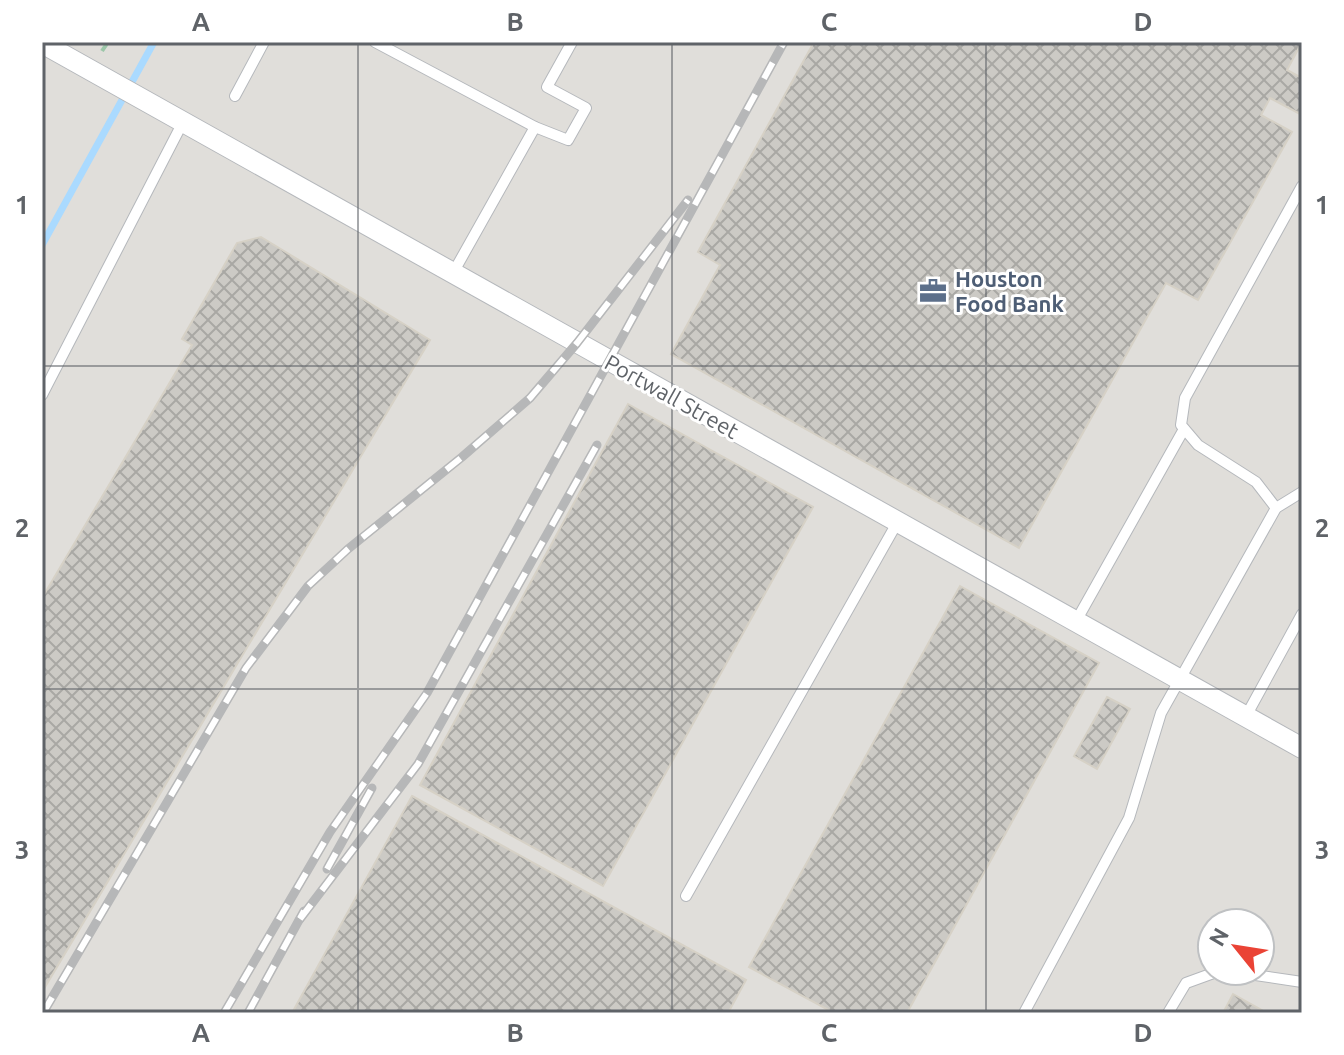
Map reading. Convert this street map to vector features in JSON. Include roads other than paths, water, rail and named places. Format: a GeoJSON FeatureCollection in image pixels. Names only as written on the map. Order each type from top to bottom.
{"type":"FeatureCollection","features":[{"type":"Feature","properties":{"kind":"street","name":"Portwall Street"},"geometry":{"type":"LineString","coordinates":[[42,43],[1302,748]]}},
{"type":"Feature","properties":{"kind":"lane"},"geometry":{"type":"LineString","coordinates":[[235,96],[264,42]]}},
{"type":"Feature","properties":{"kind":"lane"},"geometry":{"type":"LineString","coordinates":[[375,42],[535,127],[568,140],[586,108],[547,87],[572,42]]}},
{"type":"Feature","properties":{"kind":"lane"},"geometry":{"type":"LineString","coordinates":[[42,395],[183,122]]}},
{"type":"Feature","properties":{"kind":"lane"},"geometry":{"type":"LineString","coordinates":[[453,273],[535,127]]}},
{"type":"Feature","properties":{"kind":"lane"},"geometry":{"type":"LineString","coordinates":[[1276,508],[1256,482],[1198,445],[1181,425],[1185,398],[1302,186]]}},
{"type":"Feature","properties":{"kind":"lane"},"geometry":{"type":"LineString","coordinates":[[1075,623],[1184,429]]}},
{"type":"Feature","properties":{"kind":"lane"},"geometry":{"type":"LineString","coordinates":[[1024,1013],[1129,818],[1161,713],[1276,508],[1302,492]]}},
{"type":"Feature","properties":{"kind":"lane"},"geometry":{"type":"LineString","coordinates":[[686,896],[897,523]]}},
{"type":"Feature","properties":{"kind":"lane"},"geometry":{"type":"LineString","coordinates":[[1245,718],[1302,614]]}},
{"type":"Feature","properties":{"kind":"lane"},"geometry":{"type":"LineString","coordinates":[[1276,978],[1302,982]]}},
{"type":"Feature","properties":{"kind":"lane"},"geometry":{"type":"LineString","coordinates":[[1168,1013],[1186,983],[1196,979]]}},
{"type":"Feature","properties":{"kind":"waterway"},"geometry":{"type":"LineString","coordinates":[[42,245],[154,42]]}},
{"type":"Feature","properties":{"kind":"railway"},"geometry":{"type":"LineString","coordinates":[[224,1013],[330,832],[427,693],[784,42]]}},
{"type":"Feature","properties":{"kind":"railway"},"geometry":{"type":"LineString","coordinates":[[43,1013],[246,668],[308,586],[530,398],[577,343],[688,200]]}},
{"type":"Feature","properties":{"kind":"railway"},"geometry":{"type":"LineString","coordinates":[[300,919],[418,764],[597,445]]}},
{"type":"Feature","properties":{"kind":"railway"},"geometry":{"type":"LineString","coordinates":[[327,869],[372,788]]}},
{"type":"Feature","properties":{"kind":"railway"},"geometry":{"type":"LineString","coordinates":[[248,1013],[304,911]]}},
{"type":"Feature","properties":{"kind":"place","name":"Houston Food Bank"},"geometry":{"type":"Point","coordinates":[933,291]}}]}
